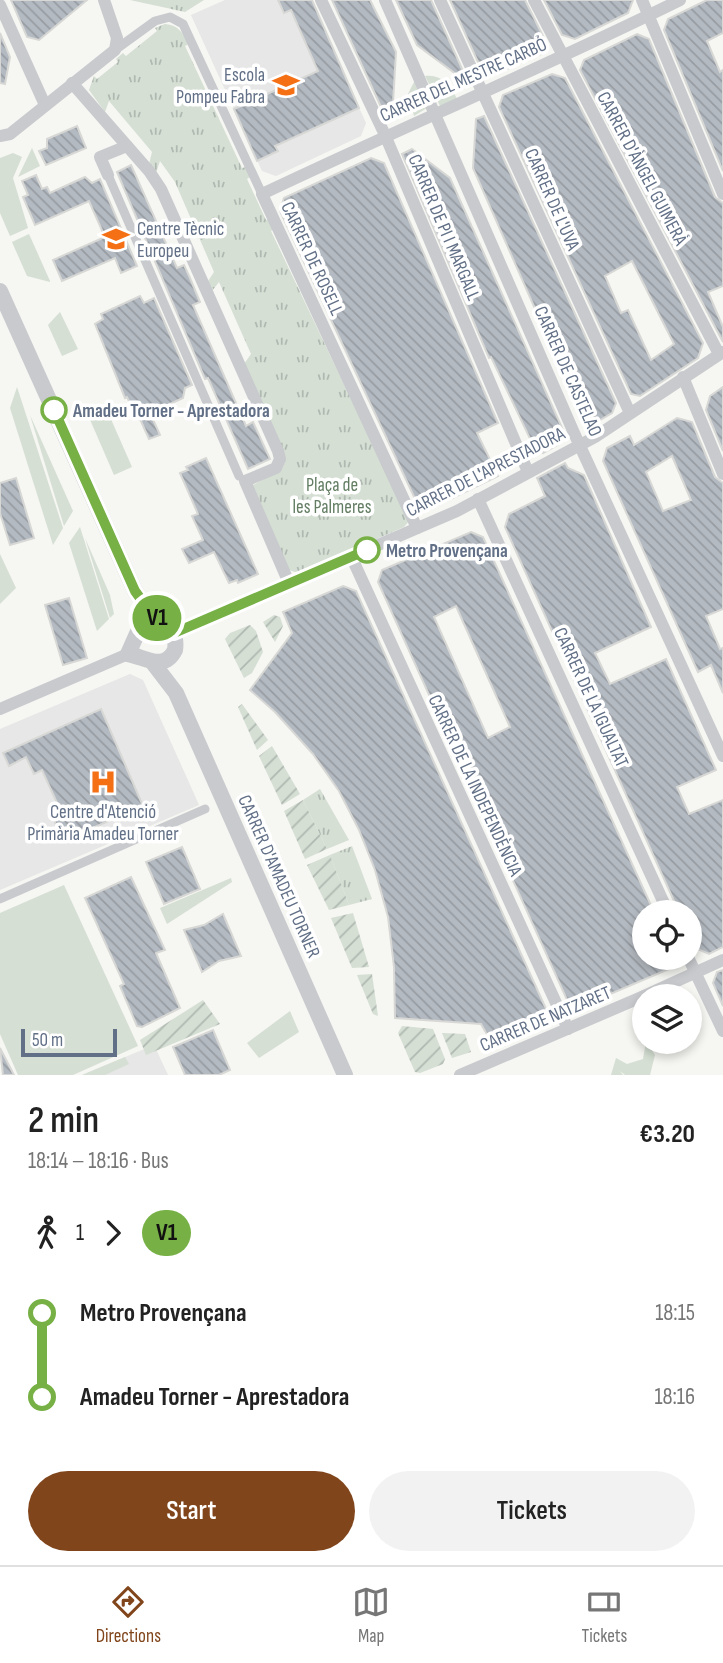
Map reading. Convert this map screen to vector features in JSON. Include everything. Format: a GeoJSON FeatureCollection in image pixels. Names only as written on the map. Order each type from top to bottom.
{"type":"FeatureCollection","features":[{"type":"Feature","properties":{"kind":"street"},"geometry":{"type":"LineString","coordinates":[[0,136],[10,134],[115,50],[117,38],[104,0]]}},
{"type":"Feature","properties":{"kind":"street","name":"CARRER DE PI I MARGALL"},"geometry":{"type":"LineString","coordinates":[[321,0],[385,135],[528,472]]}},
{"type":"Feature","properties":{"kind":"street","name":"CARRER DE CASTELAO"},"geometry":{"type":"LineString","coordinates":[[385,0],[580,444],[723,756]]}},
{"type":"Feature","properties":{"kind":"street","name":"CARRER DE L'UVA"},"geometry":{"type":"LineString","coordinates":[[440,0],[630,413]]}},
{"type":"Feature","properties":{"kind":"street","name":"CARRER D'ÀNGEL GUIMERÀ"},"geometry":{"type":"LineString","coordinates":[[534,0],[721,353]]}},
{"type":"Feature","properties":{"kind":"street"},"geometry":{"type":"LineString","coordinates":[[642,0],[723,194]]}},
{"type":"Feature","properties":{"kind":"street","name":"CARRER DEL MESTRE CARBÓ"},"geometry":{"type":"LineString","coordinates":[[262,194],[385,135],[484,94],[680,0]]}},
{"type":"Feature","properties":{"kind":"street"},"geometry":{"type":"LineString","coordinates":[[0,5],[45,105]]}},
{"type":"Feature","properties":{"kind":"street","name":"CARRER DE ROSELL"},"geometry":{"type":"LineString","coordinates":[[115,50],[164,18],[183,24],[417,528]]}},
{"type":"Feature","properties":{"kind":"street"},"geometry":{"type":"LineString","coordinates":[[72,83],[160,189],[278,452],[280,460],[276,468],[245,481],[289,583]]}},
{"type":"Feature","properties":{"kind":"street"},"geometry":{"type":"LineString","coordinates":[[127,146],[94,160],[108,174],[239,477]]}},
{"type":"Feature","properties":{"kind":"street"},"geometry":{"type":"LineString","coordinates":[[0,291],[135,591],[174,633],[176,642],[172,656],[153,663],[128,654],[0,709]]}},
{"type":"Feature","properties":{"kind":"street","name":"CARRER DE L'APRESTADORA"},"geometry":{"type":"LineString","coordinates":[[174,633],[478,499],[580,444],[721,353]]}},
{"type":"Feature","properties":{"kind":"street"},"geometry":{"type":"LineString","coordinates":[[683,377],[723,474]]}},
{"type":"Feature","properties":{"kind":"street","name":"CARRER DE LA IGUALTAT"},"geometry":{"type":"LineString","coordinates":[[478,499],[662,900]]}},
{"type":"Feature","properties":{"kind":"street","name":"CARRER DE LA INDEPENDÈNCIA"},"geometry":{"type":"LineString","coordinates":[[351,556],[568,1029]]}},
{"type":"Feature","properties":{"kind":"street"},"geometry":{"type":"LineString","coordinates":[[135,591],[137,632]]}},
{"type":"Feature","properties":{"kind":"street"},"geometry":{"type":"LineString","coordinates":[[128,654],[137,632],[146,623],[161,621]]}},
{"type":"Feature","properties":{"kind":"street","name":"CARRER D'AMADEU TORNER"},"geometry":{"type":"LineString","coordinates":[[172,656],[176,693]]}},
{"type":"Feature","properties":{"kind":"street","name":"CARRER D'AMADEU TORNER"},"geometry":{"type":"LineString","coordinates":[[153,663],[176,693],[345,1075]]}},
{"type":"Feature","properties":{"kind":"street"},"geometry":{"type":"LineString","coordinates":[[0,899],[205,810]]}},
{"type":"Feature","properties":{"kind":"street","name":"CARRER DE NATZARET"},"geometry":{"type":"LineString","coordinates":[[672,984],[723,960]]}},
{"type":"Feature","properties":{"kind":"street"},"geometry":{"type":"LineString","coordinates":[[694,970],[723,1031]]}},
{"type":"Feature","properties":{"kind":"street","name":"CARRER DE NATZARET"},"geometry":{"type":"LineString","coordinates":[[460,1075],[632,1001]]}},
{"type":"Feature","properties":{"kind":"shaded area","name":"Escola Pompeu Fabra"},"geometry":{"type":"Polygon","coordinates":[[[225,0],[310,0],[366,123],[361,136],[276,176],[262,171],[191,15],[225,0]]]}},
{"type":"Feature","properties":{"kind":"shaded area","name":"Centre d'Atenció Primària Amadeu Torner"},"geometry":{"type":"Polygon","coordinates":[[[130,674],[143,680],[199,805],[0,890],[0,729],[130,674]]]}},
{"type":"Feature","properties":{"kind":"shaded area"},"geometry":{"type":"Polygon","coordinates":[[[154,1045],[168,1075],[82,1075],[154,1045]]]}},
{"type":"Feature","properties":{"kind":"green space"},"geometry":{"type":"Polygon","coordinates":[[[130,0],[204,0],[185,12],[130,0]]]}},
{"type":"Feature","properties":{"kind":"green space","name":"Plaça de les Palmeres"},"geometry":{"type":"Polygon","coordinates":[[[165,24],[180,30],[189,44],[185,46],[242,168],[246,167],[250,177],[247,179],[266,220],[270,219],[275,229],[271,231],[409,521],[404,527],[298,573],[289,570],[253,485],[282,469],[285,462],[244,364],[251,354],[219,282],[212,291],[208,281],[214,272],[175,182],[160,161],[156,173],[149,164],[152,152],[109,101],[105,112],[89,90],[94,76],[97,79],[118,62],[116,59],[123,53],[126,56],[157,31],[155,28],[165,24]]]}},
{"type":"Feature","properties":{"kind":"green space"},"geometry":{"type":"Polygon","coordinates":[[[425,76],[436,77],[445,82],[458,101],[440,106],[425,76]]]}},
{"type":"Feature","properties":{"kind":"green space"},"geometry":{"type":"Polygon","coordinates":[[[415,80],[427,108],[414,116],[408,94],[415,80]]]}},
{"type":"Feature","properties":{"kind":"green space"},"geometry":{"type":"Polygon","coordinates":[[[32,148],[40,166],[18,177],[32,148]]]}},
{"type":"Feature","properties":{"kind":"green space"},"geometry":{"type":"Polygon","coordinates":[[[13,153],[22,157],[13,178],[28,228],[10,236],[0,213],[0,158],[13,153]]]}},
{"type":"Feature","properties":{"kind":"green space"},"geometry":{"type":"Polygon","coordinates":[[[29,234],[50,282],[27,276],[12,242],[29,234]]]}},
{"type":"Feature","properties":{"kind":"green space"},"geometry":{"type":"Polygon","coordinates":[[[60,312],[78,349],[62,356],[48,325],[60,312]]]}},
{"type":"Feature","properties":{"kind":"green space"},"geometry":{"type":"Polygon","coordinates":[[[17,387],[63,528],[53,545],[10,408],[17,387]]]}},
{"type":"Feature","properties":{"kind":"green space"},"geometry":{"type":"Polygon","coordinates":[[[106,408],[132,467],[114,475],[88,415],[106,408]]]}},
{"type":"Feature","properties":{"kind":"green space"},"geometry":{"type":"Polygon","coordinates":[[[30,415],[73,511],[64,526],[30,415]]]}},
{"type":"Feature","properties":{"kind":"green space"},"geometry":{"type":"Polygon","coordinates":[[[80,527],[109,619],[97,631],[69,543],[80,527]]]}},
{"type":"Feature","properties":{"kind":"green space"},"geometry":{"type":"Polygon","coordinates":[[[85,538],[110,595],[114,614],[110,618],[85,538]]]}},
{"type":"Feature","properties":{"kind":"green space"},"geometry":{"type":"Polygon","coordinates":[[[0,554],[16,588],[0,604],[0,554]]]}},
{"type":"Feature","properties":{"kind":"green space"},"geometry":{"type":"Polygon","coordinates":[[[274,615],[280,617],[283,626],[275,642],[263,622],[274,615]]]}},
{"type":"Feature","properties":{"kind":"green space"},"geometry":{"type":"Polygon","coordinates":[[[250,625],[256,631],[263,652],[252,673],[244,678],[225,639],[230,633],[250,625]]]}},
{"type":"Feature","properties":{"kind":"green space"},"geometry":{"type":"Polygon","coordinates":[[[242,704],[268,740],[257,750],[238,707],[242,704]]]}},
{"type":"Feature","properties":{"kind":"green space"},"geometry":{"type":"Polygon","coordinates":[[[272,746],[300,794],[282,805],[259,756],[272,746]]]}},
{"type":"Feature","properties":{"kind":"green space"},"geometry":{"type":"Polygon","coordinates":[[[320,789],[349,840],[327,849],[303,800],[320,789]]]}},
{"type":"Feature","properties":{"kind":"green space"},"geometry":{"type":"Polygon","coordinates":[[[303,800],[327,849],[305,859],[284,811],[303,800]]]}},
{"type":"Feature","properties":{"kind":"green space"},"geometry":{"type":"Polygon","coordinates":[[[352,846],[372,899],[349,905],[330,855],[352,846]]]}},
{"type":"Feature","properties":{"kind":"green space"},"geometry":{"type":"Polygon","coordinates":[[[330,855],[349,905],[329,910],[307,865],[330,855]]]}},
{"type":"Feature","properties":{"kind":"green space"},"geometry":{"type":"Polygon","coordinates":[[[231,878],[232,882],[167,924],[160,908],[231,878]]]}},
{"type":"Feature","properties":{"kind":"green space"},"geometry":{"type":"Polygon","coordinates":[[[64,885],[138,1046],[73,1075],[18,1075],[0,1034],[0,913],[64,885]]]}},
{"type":"Feature","properties":{"kind":"green space"},"geometry":{"type":"Polygon","coordinates":[[[353,913],[369,967],[352,968],[331,918],[353,913]]]}},
{"type":"Feature","properties":{"kind":"green space"},"geometry":{"type":"Polygon","coordinates":[[[372,974],[378,1016],[373,1014],[357,975],[372,974]]]}},
{"type":"Feature","properties":{"kind":"green space"},"geometry":{"type":"Polygon","coordinates":[[[203,1000],[220,1024],[146,1055],[140,1040],[203,1000]]]}},
{"type":"Feature","properties":{"kind":"green space"},"geometry":{"type":"Polygon","coordinates":[[[290,1011],[299,1032],[259,1058],[247,1043],[290,1011]]]}},
{"type":"Feature","properties":{"kind":"green space"},"geometry":{"type":"Polygon","coordinates":[[[402,1026],[433,1029],[445,1059],[443,1064],[420,1073],[415,1072],[398,1033],[402,1026]]]}},
{"type":"Feature","properties":{"kind":"green space"},"geometry":{"type":"Polygon","coordinates":[[[442,1033],[465,1034],[471,1052],[452,1058],[442,1033]]]}},
{"type":"Feature","properties":{"kind":"green space"},"geometry":{"type":"Polygon","coordinates":[[[644,1054],[655,1055],[650,1075],[625,1075],[620,1071],[623,1075],[611,1075],[616,1058],[627,1064],[643,1059],[644,1054]]]}},
{"type":"Feature","properties":{"kind":"green space"},"geometry":{"type":"Polygon","coordinates":[[[125,1057],[129,1064],[105,1075],[82,1075],[125,1057]]]}},
{"type":"Feature","properties":{"kind":"building"},"geometry":{"type":"Polygon","coordinates":[[[11,0],[87,0],[39,40],[27,37],[11,0]]]}},
{"type":"Feature","properties":{"kind":"building"},"geometry":{"type":"Polygon","coordinates":[[[278,0],[312,0],[359,108],[275,146],[278,151],[257,161],[234,109],[318,71],[291,10],[284,13],[278,0]]]}},
{"type":"Feature","properties":{"kind":"building"},"geometry":{"type":"Polygon","coordinates":[[[332,0],[370,0],[396,52],[393,103],[382,109],[332,0]]]}},
{"type":"Feature","properties":{"kind":"building"},"geometry":{"type":"Polygon","coordinates":[[[396,0],[431,0],[463,71],[456,74],[417,45],[396,0]]]}},
{"type":"Feature","properties":{"kind":"building"},"geometry":{"type":"Polygon","coordinates":[[[450,0],[525,0],[545,40],[541,54],[493,75],[482,71],[450,0]]]}},
{"type":"Feature","properties":{"kind":"building"},"geometry":{"type":"Polygon","coordinates":[[[544,0],[633,0],[628,13],[575,39],[562,35],[544,0]]]}},
{"type":"Feature","properties":{"kind":"building"},"geometry":{"type":"Polygon","coordinates":[[[707,0],[723,0],[723,33],[707,41],[720,72],[723,70],[723,171],[664,30],[668,19],[707,0]]]}},
{"type":"Feature","properties":{"kind":"building"},"geometry":{"type":"Polygon","coordinates":[[[0,33],[10,57],[5,84],[0,83],[0,33]]]}},
{"type":"Feature","properties":{"kind":"building"},"geometry":{"type":"Polygon","coordinates":[[[637,34],[649,39],[715,197],[723,203],[723,286],[708,292],[723,327],[723,342],[580,70],[584,60],[637,34]]]}},
{"type":"Feature","properties":{"kind":"building"},"geometry":{"type":"Polygon","coordinates":[[[552,74],[565,78],[703,343],[698,358],[640,396],[631,394],[499,107],[503,95],[552,74]],[[632,261],[605,276],[621,313],[628,310],[651,360],[674,344],[632,261]]]}},
{"type":"Feature","properties":{"kind":"building"},"geometry":{"type":"Polygon","coordinates":[[[484,116],[616,403],[612,413],[595,423],[584,420],[473,168],[476,119],[484,116]]]}},
{"type":"Feature","properties":{"kind":"building"},"geometry":{"type":"Polygon","coordinates":[[[77,126],[86,148],[46,165],[39,151],[47,148],[47,139],[77,126]]]}},
{"type":"Feature","properties":{"kind":"building"},"geometry":{"type":"Polygon","coordinates":[[[412,149],[450,178],[563,430],[559,444],[543,453],[535,449],[491,357],[489,358],[402,154],[412,149]]]}},
{"type":"Feature","properties":{"kind":"building"},"geometry":{"type":"Polygon","coordinates":[[[371,158],[384,163],[498,423],[477,433],[498,476],[430,509],[417,503],[280,211],[284,198],[371,158]]]}},
{"type":"Feature","properties":{"kind":"building"},"geometry":{"type":"Polygon","coordinates":[[[131,165],[177,268],[184,265],[190,278],[200,302],[193,305],[246,426],[253,422],[270,459],[248,469],[208,378],[205,379],[117,172],[131,165]]]}},
{"type":"Feature","properties":{"kind":"building"},"geometry":{"type":"Polygon","coordinates":[[[36,175],[42,189],[47,187],[50,193],[85,177],[92,183],[100,179],[137,266],[121,273],[115,258],[62,281],[53,260],[105,237],[89,201],[35,225],[23,197],[28,195],[22,181],[36,175]]]}},
{"type":"Feature","properties":{"kind":"building"},"geometry":{"type":"Polygon","coordinates":[[[140,296],[144,303],[154,298],[192,385],[185,388],[183,398],[150,413],[160,435],[149,439],[136,410],[134,412],[127,397],[125,398],[95,324],[103,319],[101,314],[140,296]]]}},
{"type":"Feature","properties":{"kind":"building"},"geometry":{"type":"Polygon","coordinates":[[[723,387],[723,451],[706,410],[710,396],[723,387]]]}},
{"type":"Feature","properties":{"kind":"building"},"geometry":{"type":"Polygon","coordinates":[[[677,418],[692,422],[715,477],[723,483],[723,609],[706,616],[720,649],[723,648],[723,693],[711,665],[698,672],[603,461],[607,448],[630,436],[634,445],[677,418]],[[672,456],[646,472],[663,511],[691,500],[672,456]]]}},
{"type":"Feature","properties":{"kind":"building"},"geometry":{"type":"Polygon","coordinates":[[[206,458],[258,574],[238,583],[237,580],[229,583],[214,552],[189,563],[182,549],[203,540],[192,516],[198,514],[180,473],[188,470],[186,467],[206,458]]]}},
{"type":"Feature","properties":{"kind":"building"},"geometry":{"type":"Polygon","coordinates":[[[565,463],[568,468],[584,475],[651,627],[595,653],[610,684],[666,659],[716,770],[677,787],[689,814],[723,800],[723,947],[709,954],[702,951],[702,900],[674,900],[505,527],[509,514],[545,496],[537,478],[565,463]]]}},
{"type":"Feature","properties":{"kind":"building"},"geometry":{"type":"Polygon","coordinates":[[[16,478],[34,538],[10,545],[0,513],[0,483],[16,478]]]}},
{"type":"Feature","properties":{"kind":"building"},"geometry":{"type":"Polygon","coordinates":[[[471,532],[483,537],[649,900],[632,900],[632,970],[667,970],[580,1007],[568,1002],[378,582],[382,570],[471,532]],[[456,606],[434,617],[488,738],[510,727],[456,606]]]}},
{"type":"Feature","properties":{"kind":"building"},"geometry":{"type":"Polygon","coordinates":[[[343,586],[356,591],[547,1011],[542,1024],[500,1042],[488,1036],[481,1024],[395,1018],[394,967],[388,917],[375,870],[359,830],[339,791],[313,754],[275,712],[250,690],[292,633],[283,612],[343,586]]]}},
{"type":"Feature","properties":{"kind":"building"},"geometry":{"type":"Polygon","coordinates":[[[69,598],[87,658],[63,665],[45,605],[69,598]]]}},
{"type":"Feature","properties":{"kind":"building"},"geometry":{"type":"Polygon","coordinates":[[[101,709],[143,806],[63,841],[50,811],[59,807],[42,770],[34,774],[26,757],[9,766],[3,753],[101,709]]]}},
{"type":"Feature","properties":{"kind":"building"},"geometry":{"type":"Polygon","coordinates":[[[182,847],[200,889],[164,904],[146,862],[182,847]]]}},
{"type":"Feature","properties":{"kind":"building"},"geometry":{"type":"Polygon","coordinates":[[[131,877],[165,950],[156,953],[180,1008],[142,1027],[137,1026],[120,986],[124,984],[85,898],[131,877]]]}},
{"type":"Feature","properties":{"kind":"building"},"geometry":{"type":"Polygon","coordinates":[[[223,914],[241,956],[219,961],[202,972],[184,930],[204,925],[223,914]]]}},
{"type":"Feature","properties":{"kind":"building"},"geometry":{"type":"Polygon","coordinates":[[[723,970],[723,1006],[713,983],[717,972],[723,970]]]}},
{"type":"Feature","properties":{"kind":"building"},"geometry":{"type":"Polygon","coordinates":[[[213,1030],[230,1070],[219,1075],[185,1075],[173,1047],[213,1030]]]}},
{"type":"Feature","properties":{"kind":"building"},"geometry":{"type":"Polygon","coordinates":[[[0,1048],[14,1075],[3,1075],[0,1048]]]}},
{"type":"Feature","properties":{"kind":"bus line","name":"V1"},"geometry":{"type":"LineString","coordinates":[[54,410],[135,591],[150,612],[174,633],[367,550]]}},
{"type":"Feature","properties":{"kind":"place","name":"Escola Pompeu Fabra"},"geometry":{"type":"Point","coordinates":[286,85]}},
{"type":"Feature","properties":{"kind":"place","name":"Centre Tècnic Europeu"},"geometry":{"type":"Point","coordinates":[116,239]}},
{"type":"Feature","properties":{"kind":"place","name":"Amadeu Torner - Aprestadora"},"geometry":{"type":"Point","coordinates":[54,410]}},
{"type":"Feature","properties":{"kind":"place","name":"Metro Provençana"},"geometry":{"type":"Point","coordinates":[367,550]}},
{"type":"Feature","properties":{"kind":"place","name":"Centre d'Atenció Primària Amadeu Torner"},"geometry":{"type":"Point","coordinates":[103,782]}}]}
